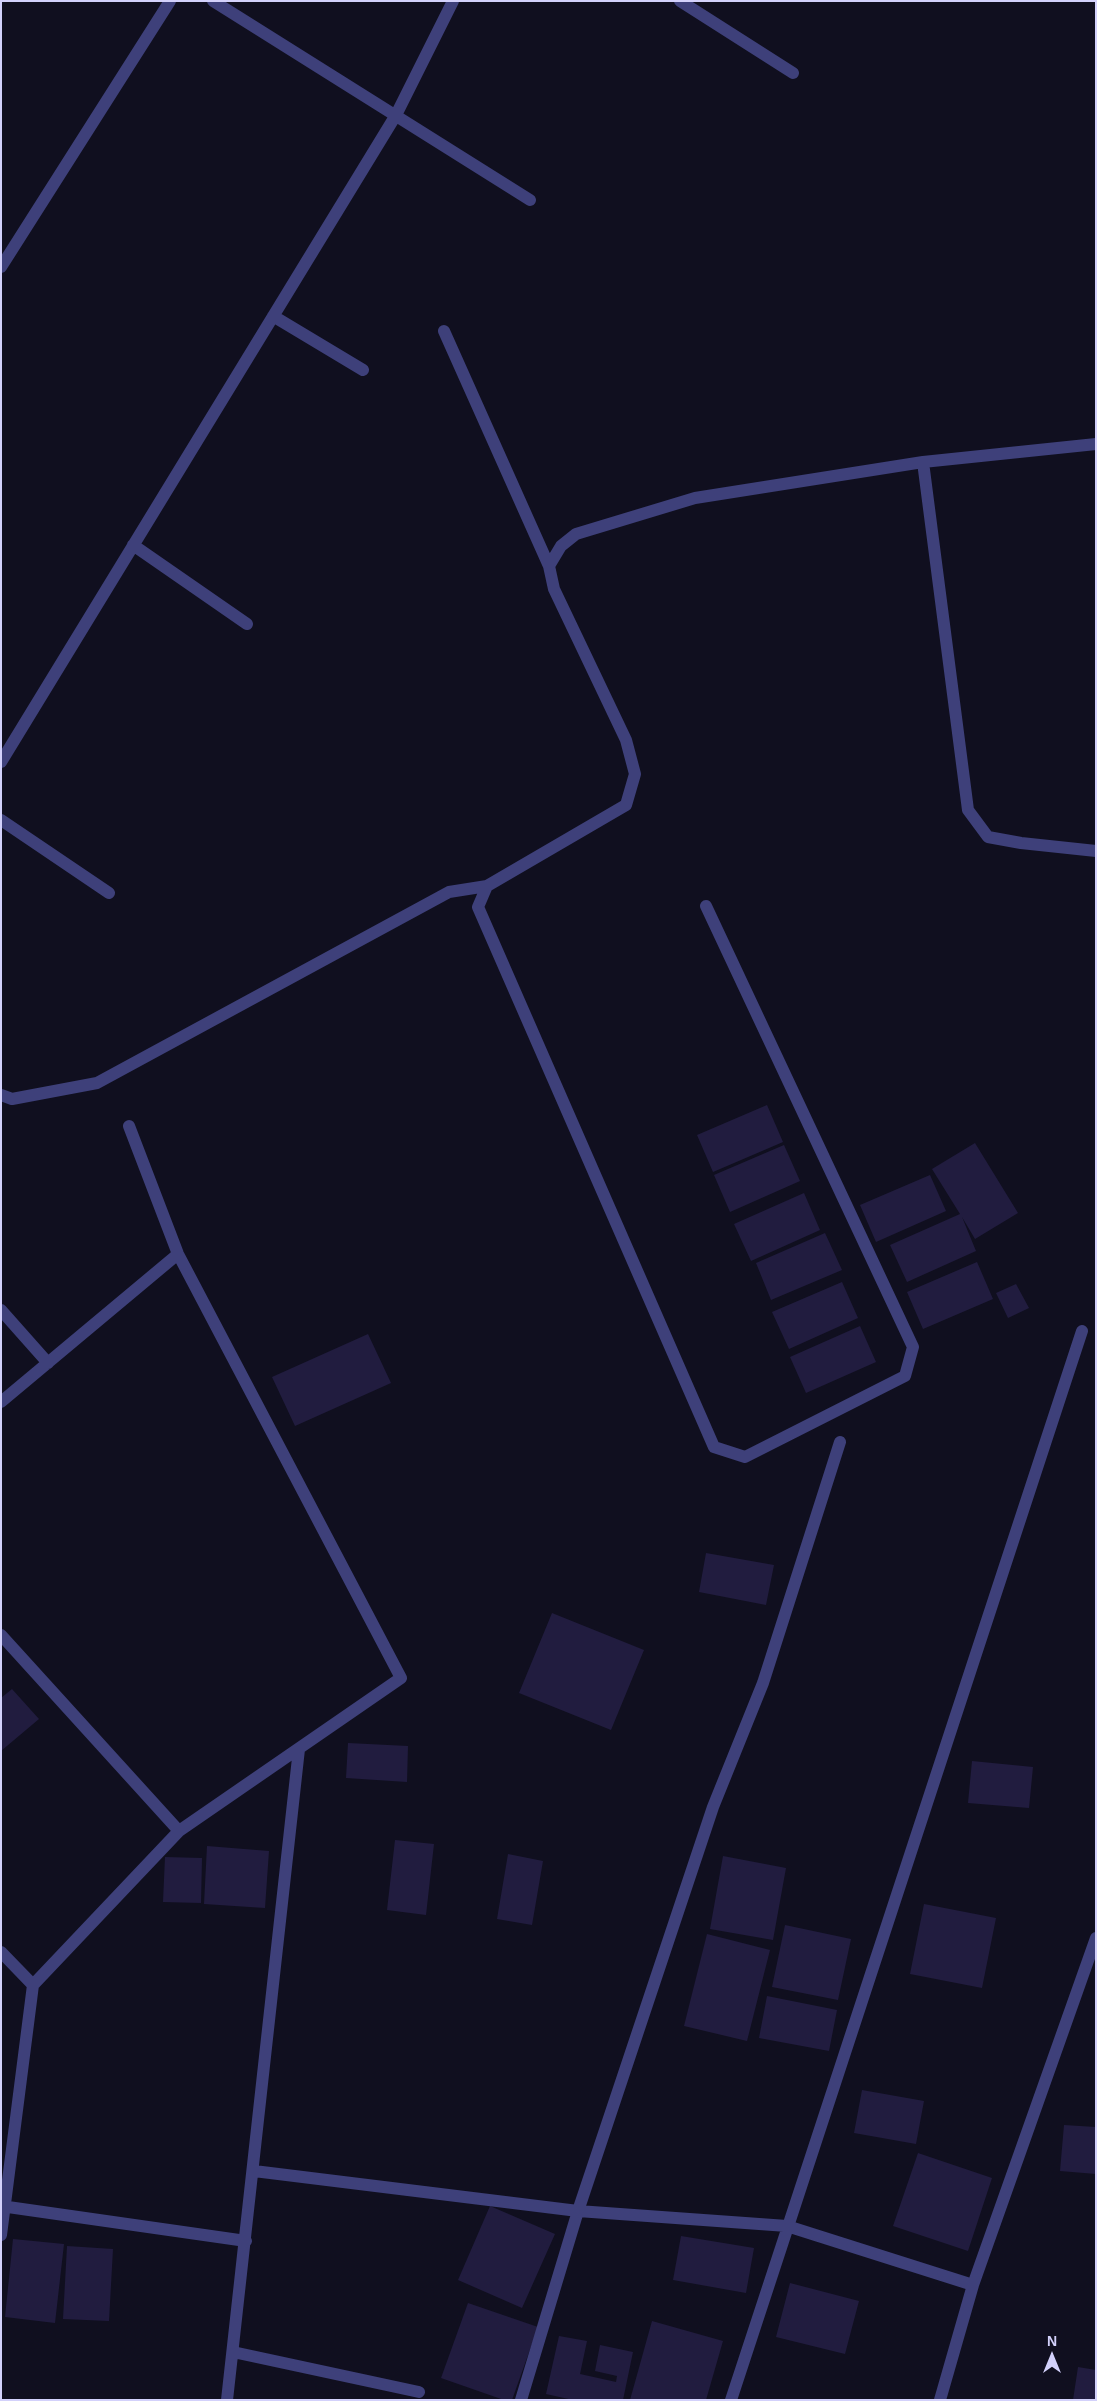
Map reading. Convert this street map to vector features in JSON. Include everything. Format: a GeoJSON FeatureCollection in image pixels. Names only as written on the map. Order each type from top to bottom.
{"type":"FeatureCollection","features":[{"type":"Feature","properties":{"kind":"street"},"geometry":{"type":"LineString","coordinates":[[1,267],[170,1]]}},
{"type":"Feature","properties":{"kind":"street"},"geometry":{"type":"LineString","coordinates":[[213,1],[530,200]]}},
{"type":"Feature","properties":{"kind":"street"},"geometry":{"type":"LineString","coordinates":[[1,762],[396,115],[453,1]]}},
{"type":"Feature","properties":{"kind":"street"},"geometry":{"type":"LineString","coordinates":[[680,1],[793,73]]}},
{"type":"Feature","properties":{"kind":"street"},"geometry":{"type":"LineString","coordinates":[[273,316],[363,370]]}},
{"type":"Feature","properties":{"kind":"street"},"geometry":{"type":"LineString","coordinates":[[1,1096],[12,1099],[97,1083],[449,892],[487,886],[626,805],[635,774],[626,740],[554,588],[549,566],[444,331]]}},
{"type":"Feature","properties":{"kind":"street"},"geometry":{"type":"LineString","coordinates":[[549,566],[561,546],[576,534],[695,498],[922,462],[1096,444]]}},
{"type":"Feature","properties":{"kind":"street"},"geometry":{"type":"LineString","coordinates":[[922,462],[968,810],[988,836],[1021,844],[1096,851]]}},
{"type":"Feature","properties":{"kind":"street"},"geometry":{"type":"LineString","coordinates":[[133,545],[247,624]]}},
{"type":"Feature","properties":{"kind":"street"},"geometry":{"type":"LineString","coordinates":[[1,820],[109,893]]}},
{"type":"Feature","properties":{"kind":"street"},"geometry":{"type":"LineString","coordinates":[[487,886],[478,907],[714,1447],[745,1457],[906,1376],[913,1347],[706,906]]}},
{"type":"Feature","properties":{"kind":"street"},"geometry":{"type":"LineString","coordinates":[[1,2235],[33,1985],[179,1831],[401,1678],[178,1254],[129,1126]]}},
{"type":"Feature","properties":{"kind":"street"},"geometry":{"type":"LineString","coordinates":[[1,1402],[178,1254]]}},
{"type":"Feature","properties":{"kind":"street"},"geometry":{"type":"LineString","coordinates":[[1,1310],[48,1363]]}},
{"type":"Feature","properties":{"kind":"street"},"geometry":{"type":"LineString","coordinates":[[731,2400],[1082,1330]]}},
{"type":"Feature","properties":{"kind":"street"},"geometry":{"type":"LineString","coordinates":[[522,2400],[578,2212],[713,1807],[763,1683],[840,1442]]}},
{"type":"Feature","properties":{"kind":"street"},"geometry":{"type":"LineString","coordinates":[[1,1636],[179,1831]]}},
{"type":"Feature","properties":{"kind":"street"},"geometry":{"type":"LineString","coordinates":[[227,2400],[300,1749]]}},
{"type":"Feature","properties":{"kind":"street"},"geometry":{"type":"LineString","coordinates":[[940,2400],[973,2285],[1096,1938]]}},
{"type":"Feature","properties":{"kind":"street"},"geometry":{"type":"LineString","coordinates":[[1,1952],[33,1985]]}},
{"type":"Feature","properties":{"kind":"street"},"geometry":{"type":"LineString","coordinates":[[254,2171],[578,2212],[787,2226],[973,2285]]}},
{"type":"Feature","properties":{"kind":"street"},"geometry":{"type":"LineString","coordinates":[[4,2206],[246,2241]]}},
{"type":"Feature","properties":{"kind":"street"},"geometry":{"type":"LineString","coordinates":[[233,2352],[419,2392]]}},
{"type":"Feature","properties":{"kind":"building"},"geometry":{"type":"Polygon","coordinates":[[[767,1105],[783,1142],[713,1172],[697,1135],[767,1105]]]}},
{"type":"Feature","properties":{"kind":"building"},"geometry":{"type":"Polygon","coordinates":[[[975,1143],[1018,1213],[975,1239],[962,1217],[976,1251],[907,1282],[890,1245],[960,1214],[932,1169],[975,1143]]]}},
{"type":"Feature","properties":{"kind":"building"},"geometry":{"type":"Polygon","coordinates":[[[784,1145],[800,1181],[730,1212],[714,1175],[784,1145]]]}},
{"type":"Feature","properties":{"kind":"building"},"geometry":{"type":"Polygon","coordinates":[[[930,1175],[946,1211],[876,1242],[860,1205],[930,1175]]]}},
{"type":"Feature","properties":{"kind":"building"},"geometry":{"type":"Polygon","coordinates":[[[804,1193],[820,1230],[751,1261],[734,1224],[804,1193]]]}},
{"type":"Feature","properties":{"kind":"building"},"geometry":{"type":"Polygon","coordinates":[[[825,1233],[842,1270],[771,1300],[756,1263],[825,1233]]]}},
{"type":"Feature","properties":{"kind":"building"},"geometry":{"type":"Polygon","coordinates":[[[977,1262],[993,1299],[923,1329],[907,1292],[977,1262]]]}},
{"type":"Feature","properties":{"kind":"building"},"geometry":{"type":"Polygon","coordinates":[[[842,1282],[858,1318],[789,1349],[772,1312],[842,1282]]]}},
{"type":"Feature","properties":{"kind":"building"},"geometry":{"type":"Polygon","coordinates":[[[1016,1284],[1029,1308],[1008,1318],[996,1293],[1016,1284]]]}},
{"type":"Feature","properties":{"kind":"building"},"geometry":{"type":"Polygon","coordinates":[[[860,1326],[876,1362],[806,1393],[790,1357],[860,1326]]]}},
{"type":"Feature","properties":{"kind":"building"},"geometry":{"type":"Polygon","coordinates":[[[368,1334],[391,1383],[295,1426],[272,1377],[368,1334]]]}},
{"type":"Feature","properties":{"kind":"building"},"geometry":{"type":"Polygon","coordinates":[[[706,1553],[774,1565],[766,1605],[699,1592],[706,1553]]]}},
{"type":"Feature","properties":{"kind":"building"},"geometry":{"type":"Polygon","coordinates":[[[552,1613],[644,1650],[611,1730],[519,1693],[552,1613]]]}},
{"type":"Feature","properties":{"kind":"building"},"geometry":{"type":"Polygon","coordinates":[[[12,1689],[39,1719],[1,1751],[1,1698],[12,1689]]]}},
{"type":"Feature","properties":{"kind":"building"},"geometry":{"type":"Polygon","coordinates":[[[348,1743],[408,1746],[407,1782],[346,1778],[348,1743]]]}},
{"type":"Feature","properties":{"kind":"building"},"geometry":{"type":"Polygon","coordinates":[[[972,1761],[1033,1767],[1029,1808],[968,1803],[972,1761]]]}},
{"type":"Feature","properties":{"kind":"building"},"geometry":{"type":"Polygon","coordinates":[[[395,1840],[434,1844],[426,1915],[387,1910],[395,1840]]]}},
{"type":"Feature","properties":{"kind":"building"},"geometry":{"type":"Polygon","coordinates":[[[207,1846],[269,1851],[265,1908],[204,1904],[207,1846]]]}},
{"type":"Feature","properties":{"kind":"building"},"geometry":{"type":"Polygon","coordinates":[[[508,1854],[543,1861],[532,1925],[497,1919],[508,1854]]]}},
{"type":"Feature","properties":{"kind":"building"},"geometry":{"type":"Polygon","coordinates":[[[723,1856],[786,1868],[773,1940],[710,1929],[723,1856]]]}},
{"type":"Feature","properties":{"kind":"building"},"geometry":{"type":"Polygon","coordinates":[[[165,1857],[202,1858],[201,1903],[163,1902],[165,1857]]]}},
{"type":"Feature","properties":{"kind":"building"},"geometry":{"type":"Polygon","coordinates":[[[924,1904],[996,1918],[982,1988],[910,1974],[924,1904]]]}},
{"type":"Feature","properties":{"kind":"building"},"geometry":{"type":"Polygon","coordinates":[[[785,1925],[851,1939],[838,2000],[772,1987],[785,1925]]]}},
{"type":"Feature","properties":{"kind":"building"},"geometry":{"type":"Polygon","coordinates":[[[707,1934],[770,1950],[747,2041],[684,2026],[707,1934]]]}},
{"type":"Feature","properties":{"kind":"building"},"geometry":{"type":"Polygon","coordinates":[[[767,1996],[837,2010],[829,2051],[759,2038],[767,1996]]]}},
{"type":"Feature","properties":{"kind":"building"},"geometry":{"type":"Polygon","coordinates":[[[862,2090],[924,2101],[916,2144],[854,2133],[862,2090]]]}},
{"type":"Feature","properties":{"kind":"building"},"geometry":{"type":"Polygon","coordinates":[[[1064,2125],[1096,2127],[1096,2174],[1060,2171],[1064,2125]]]}},
{"type":"Feature","properties":{"kind":"building"},"geometry":{"type":"Polygon","coordinates":[[[918,2153],[992,2178],[968,2251],[893,2226],[918,2153]]]}},
{"type":"Feature","properties":{"kind":"building"},"geometry":{"type":"Polygon","coordinates":[[[490,2206],[555,2234],[522,2308],[458,2280],[490,2206]]]}},
{"type":"Feature","properties":{"kind":"building"},"geometry":{"type":"Polygon","coordinates":[[[681,2236],[754,2248],[746,2293],[673,2280],[681,2236]]]}},
{"type":"Feature","properties":{"kind":"building"},"geometry":{"type":"Polygon","coordinates":[[[13,2239],[64,2244],[55,2323],[5,2317],[13,2239]]]}},
{"type":"Feature","properties":{"kind":"building"},"geometry":{"type":"Polygon","coordinates":[[[67,2246],[113,2249],[109,2321],[63,2319],[67,2246]]]}},
{"type":"Feature","properties":{"kind":"building"},"geometry":{"type":"Polygon","coordinates":[[[790,2283],[859,2301],[845,2354],[776,2337],[790,2283]]]}},
{"type":"Feature","properties":{"kind":"building"},"geometry":{"type":"Polygon","coordinates":[[[468,2303],[538,2327],[512,2400],[504,2400],[441,2378],[468,2303]]]}},
{"type":"Feature","properties":{"kind":"building"},"geometry":{"type":"Polygon","coordinates":[[[652,2321],[723,2341],[706,2400],[630,2400],[652,2321]]]}},
{"type":"Feature","properties":{"kind":"building"},"geometry":{"type":"Polygon","coordinates":[[[559,2336],[587,2341],[580,2374],[616,2382],[617,2376],[595,2371],[600,2345],[633,2352],[623,2400],[573,2400],[546,2394],[559,2336]]]}},
{"type":"Feature","properties":{"kind":"building"},"geometry":{"type":"Polygon","coordinates":[[[1078,2367],[1096,2370],[1096,2400],[1073,2400],[1078,2367]]]}}]}
